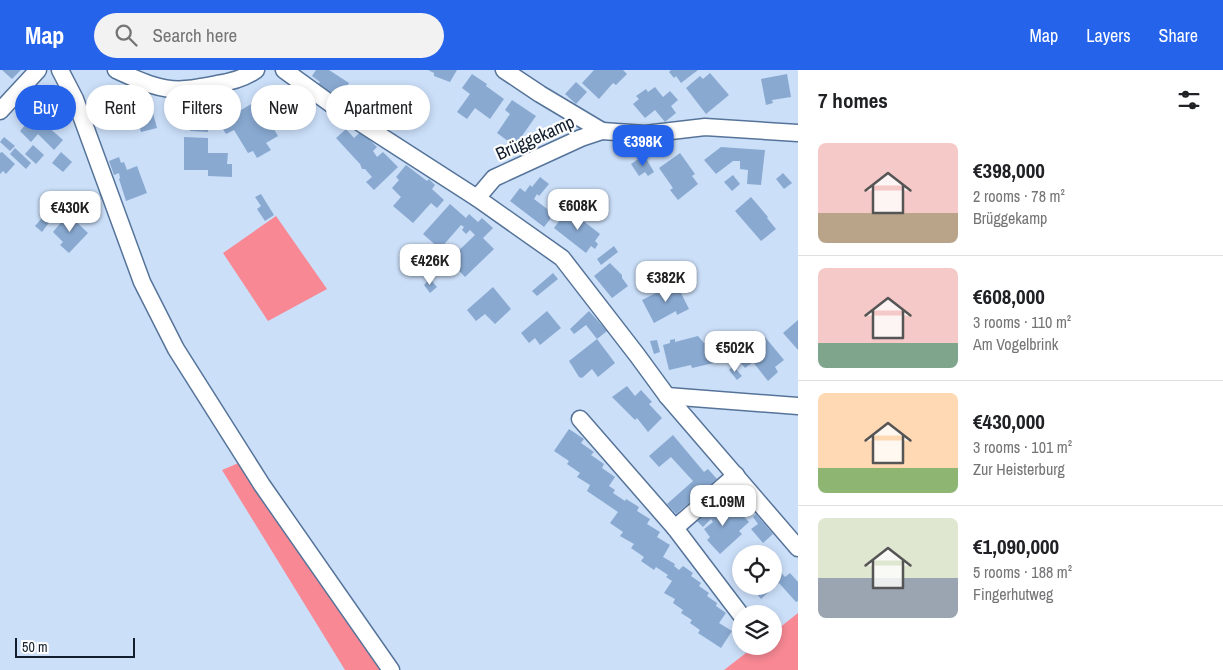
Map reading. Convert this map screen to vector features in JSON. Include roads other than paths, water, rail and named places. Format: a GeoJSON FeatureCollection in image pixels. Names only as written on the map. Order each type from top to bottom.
{"type":"FeatureCollection","features":[{"type":"Feature","properties":{"kind":"street"},"geometry":{"type":"LineString","coordinates":[[0,111],[38,70]]}},
{"type":"Feature","properties":{"kind":"street"},"geometry":{"type":"LineString","coordinates":[[60,70],[75,99],[142,282],[176,349],[262,485],[391,670]]}},
{"type":"Feature","properties":{"kind":"street"},"geometry":{"type":"LineString","coordinates":[[116,70],[142,82],[164,88],[184,90],[222,83],[249,75],[256,70]]}},
{"type":"Feature","properties":{"kind":"street"},"geometry":{"type":"LineString","coordinates":[[284,70],[331,104],[477,198],[562,258],[667,396],[798,548]]}},
{"type":"Feature","properties":{"kind":"street"},"geometry":{"type":"LineString","coordinates":[[504,70],[602,131]]}},
{"type":"Feature","properties":{"kind":"street","name":"Brüggekamp"},"geometry":{"type":"LineString","coordinates":[[477,198],[494,178],[580,138],[602,131],[644,134],[705,127],[798,134]]}},
{"type":"Feature","properties":{"kind":"street"},"geometry":{"type":"LineString","coordinates":[[667,396],[798,406]]}},
{"type":"Feature","properties":{"kind":"street"},"geometry":{"type":"LineString","coordinates":[[580,420],[675,528],[733,605]]}},
{"type":"Feature","properties":{"kind":"street"},"geometry":{"type":"LineString","coordinates":[[675,528],[736,475]]}}]}
